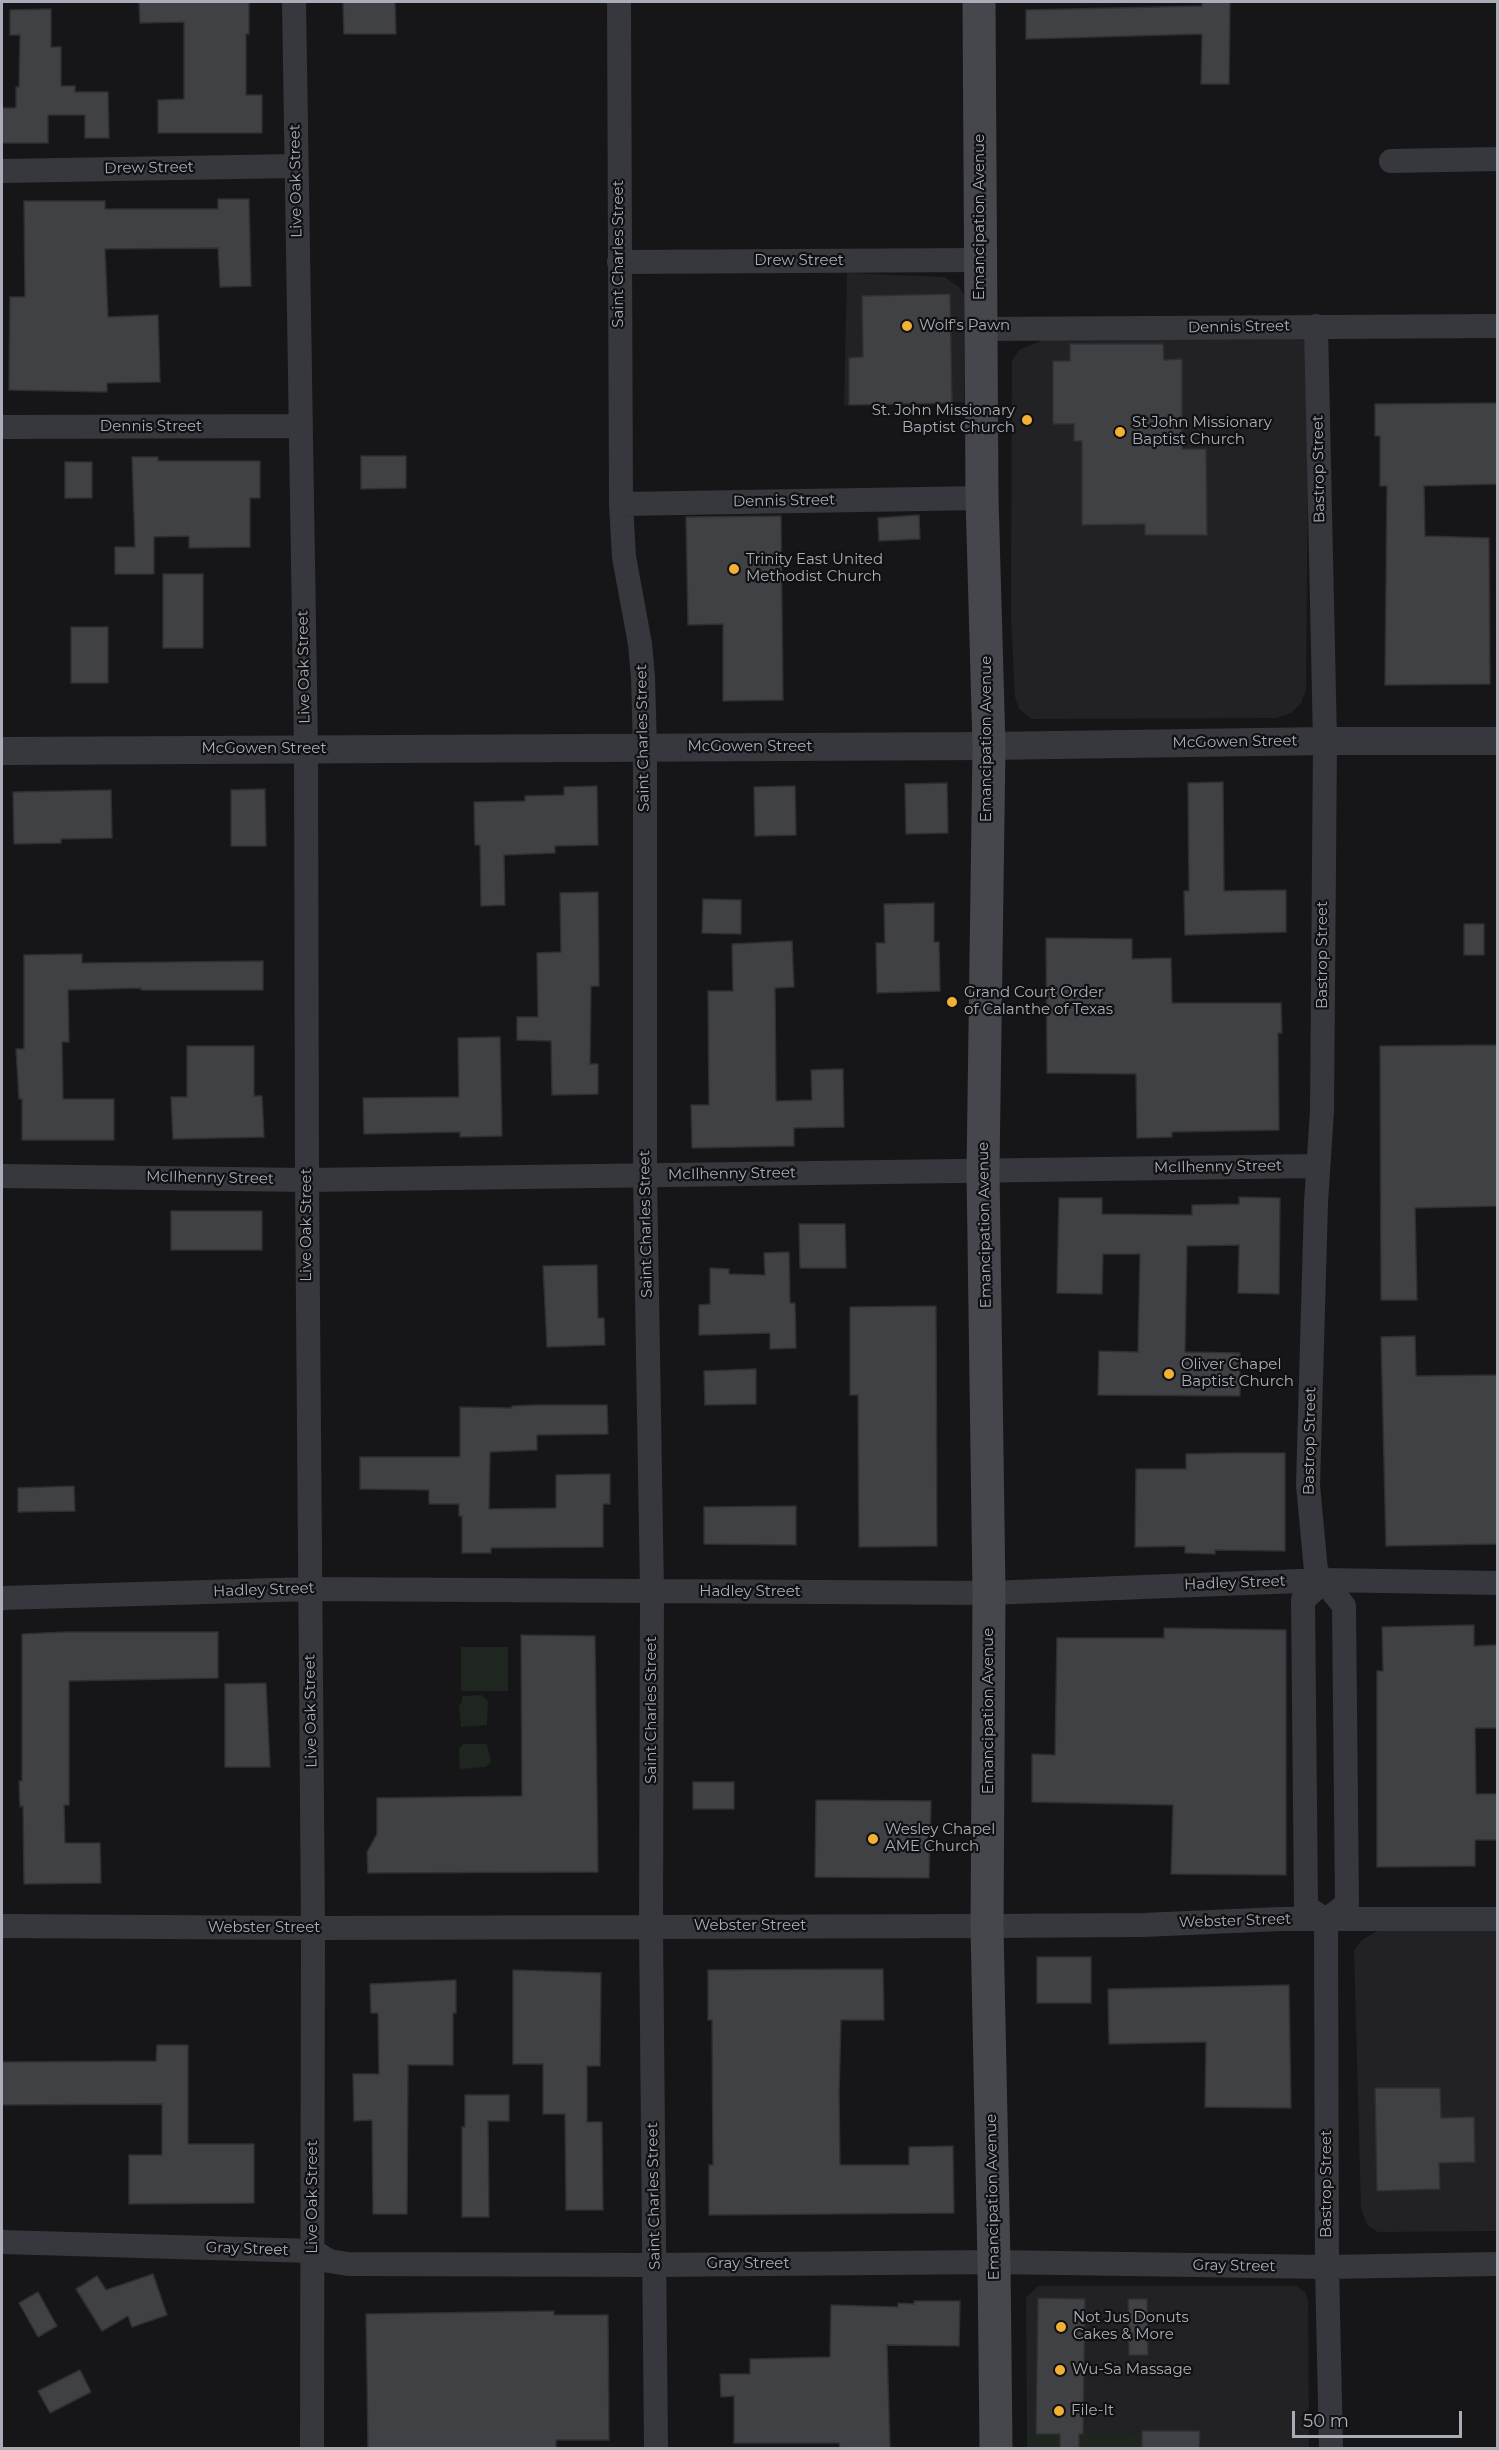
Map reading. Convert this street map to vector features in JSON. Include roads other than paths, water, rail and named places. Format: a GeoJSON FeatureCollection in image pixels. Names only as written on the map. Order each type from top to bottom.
{"type":"FeatureCollection","features":[{"type":"Feature","properties":{"kind":"main road","name":"Emancipation Avenue"},"geometry":{"type":"LineString","coordinates":[[979,2],[982,498],[989,746],[983,1170],[989,1593],[987,1926],[996,2448]]}},
{"type":"Feature","properties":{"kind":"street","name":"Live Oak Street"},"geometry":{"type":"LineString","coordinates":[[294,2],[306,748],[313,1928],[312,2448]]}},
{"type":"Feature","properties":{"kind":"street","name":"Saint Charles Street"},"geometry":{"type":"LineString","coordinates":[[619,2],[621,504],[624,557],[643,677],[645,747],[645,1175],[652,1592],[651,1927],[656,2448]]}},
{"type":"Feature","properties":{"kind":"street"},"geometry":{"type":"LineString","coordinates":[[1391,161],[1497,159]]}},
{"type":"Feature","properties":{"kind":"street","name":"Drew Street"},"geometry":{"type":"LineString","coordinates":[[2,171],[296,166]]}},
{"type":"Feature","properties":{"kind":"street","name":"Drew Street"},"geometry":{"type":"LineString","coordinates":[[619,262],[980,260]]}},
{"type":"Feature","properties":{"kind":"street","name":"Bastrop Street"},"geometry":{"type":"LineString","coordinates":[[1316,326],[1325,741],[1322,1111],[1318,1166],[1308,1485],[1316,1571],[1344,1606],[1347,1904],[1326,1920],[1327,2267],[1331,2448]]}},
{"type":"Feature","properties":{"kind":"street","name":"Dennis Street"},"geometry":{"type":"LineString","coordinates":[[981,329],[1497,326]]}},
{"type":"Feature","properties":{"kind":"street","name":"Dennis Street"},"geometry":{"type":"LineString","coordinates":[[2,427],[300,426]]}},
{"type":"Feature","properties":{"kind":"street","name":"Dennis Street"},"geometry":{"type":"LineString","coordinates":[[621,504],[982,498]]}},
{"type":"Feature","properties":{"kind":"street","name":"McGowen Street"},"geometry":{"type":"LineString","coordinates":[[2,751],[1497,741]]}},
{"type":"Feature","properties":{"kind":"street","name":"McIlhenny Street"},"geometry":{"type":"LineString","coordinates":[[2,1176],[307,1180],[1318,1166]]}},
{"type":"Feature","properties":{"kind":"street"},"geometry":{"type":"LineString","coordinates":[[1325,1580],[1304,1600],[1304,1612],[1306,1907],[1326,1920]]}},
{"type":"Feature","properties":{"kind":"street","name":"Hadley Street"},"geometry":{"type":"LineString","coordinates":[[2,1598],[310,1589],[989,1593],[1325,1580],[1497,1583]]}},
{"type":"Feature","properties":{"kind":"street","name":"Webster Street"},"geometry":{"type":"LineString","coordinates":[[2,1926],[313,1928],[987,1926],[1143,1925],[1279,1918],[1497,1919]]}},
{"type":"Feature","properties":{"kind":"street","name":"Gray Street"},"geometry":{"type":"LineString","coordinates":[[2,2242],[312,2251],[329,2261],[348,2264],[654,2265],[994,2262],[1327,2267],[1497,2264]]}},
{"type":"Feature","properties":{"kind":"place","name":"Wolf's Pawn"},"geometry":{"type":"Point","coordinates":[907,326]}},
{"type":"Feature","properties":{"kind":"place","name":"St. John Missionary Baptist Church"},"geometry":{"type":"Point","coordinates":[1027,420]}},
{"type":"Feature","properties":{"kind":"place","name":"St John Missionary Baptist Church"},"geometry":{"type":"Point","coordinates":[1120,432]}},
{"type":"Feature","properties":{"kind":"place","name":"Trinity East United Methodist Church"},"geometry":{"type":"Point","coordinates":[734,569]}},
{"type":"Feature","properties":{"kind":"place","name":"Grand Court Order of Calanthe of Texas"},"geometry":{"type":"Point","coordinates":[952,1002]}},
{"type":"Feature","properties":{"kind":"place","name":"Oliver Chapel Baptist Church"},"geometry":{"type":"Point","coordinates":[1169,1374]}},
{"type":"Feature","properties":{"kind":"place","name":"Wesley Chapel AME Church"},"geometry":{"type":"Point","coordinates":[873,1839]}},
{"type":"Feature","properties":{"kind":"place","name":"Not Jus Donuts Cakes & More"},"geometry":{"type":"Point","coordinates":[1061,2327]}},
{"type":"Feature","properties":{"kind":"place","name":"Wu-Sa Massage"},"geometry":{"type":"Point","coordinates":[1060,2370]}},
{"type":"Feature","properties":{"kind":"place","name":"File-It"},"geometry":{"type":"Point","coordinates":[1059,2411]}}]}
